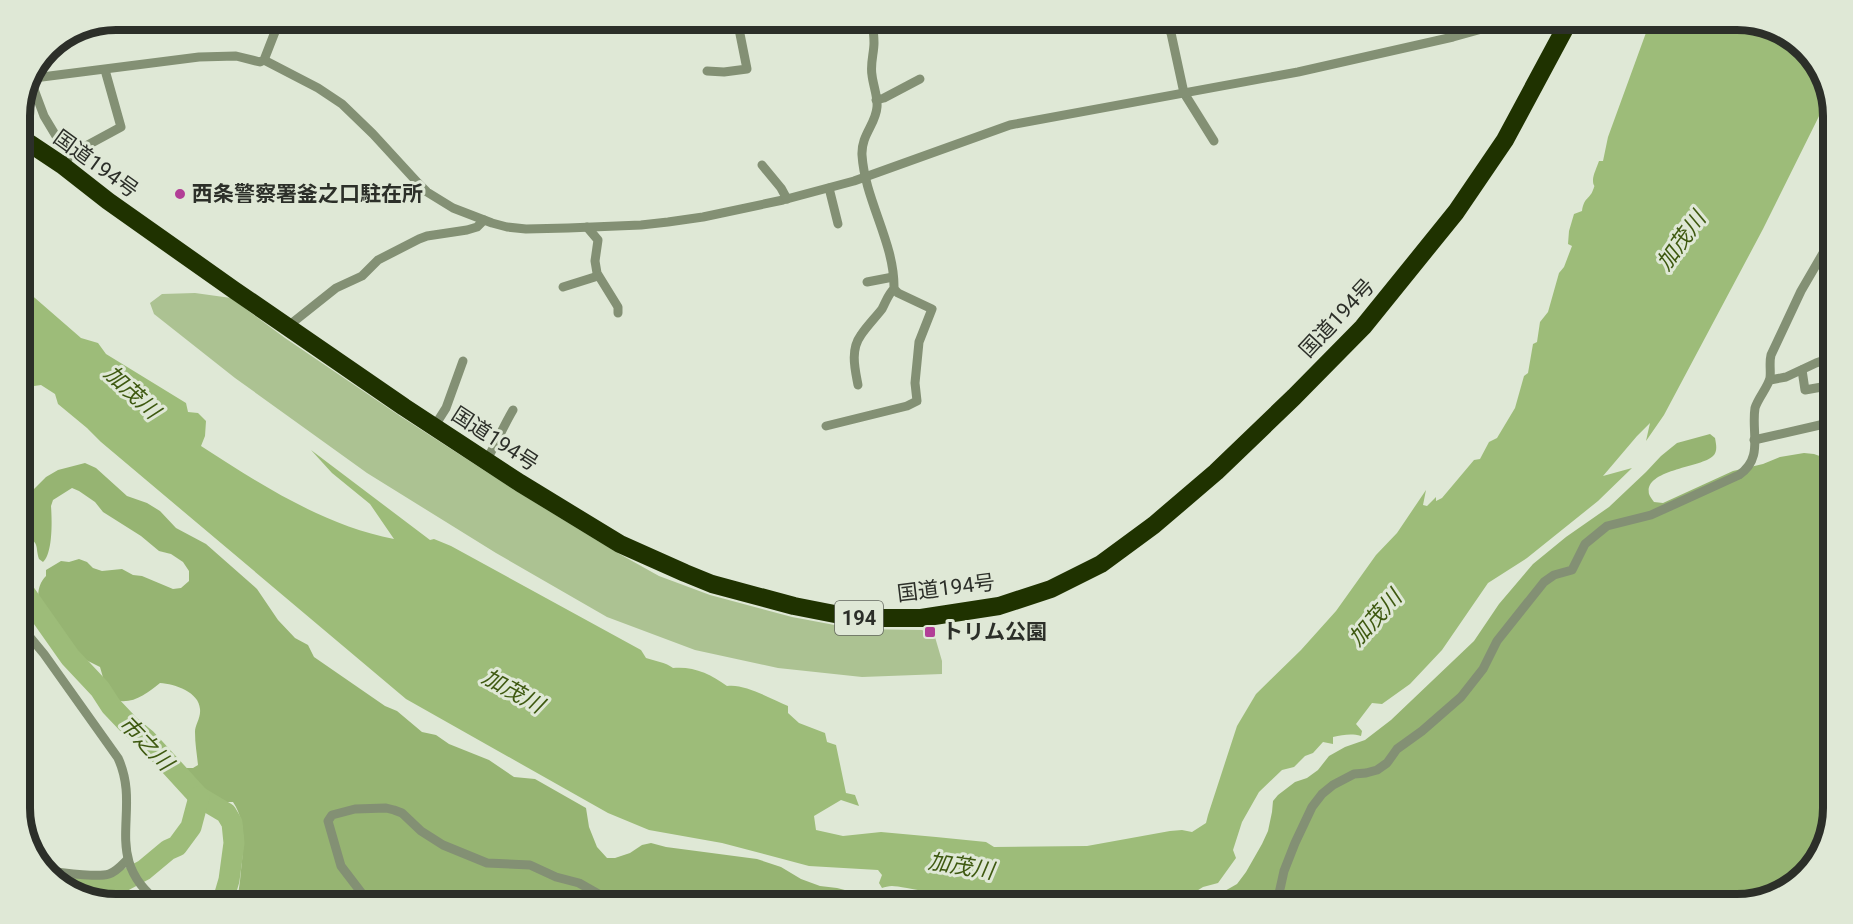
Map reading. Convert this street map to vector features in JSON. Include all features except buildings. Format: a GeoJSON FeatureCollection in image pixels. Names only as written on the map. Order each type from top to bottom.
{"type":"FeatureCollection","features":[{"type":"Feature","properties":{"kind":"highway","name":"国道194号"},"geometry":{"type":"LineString","coordinates":[[30,144],[287,327],[434,427],[620,544],[712,584],[794,606],[855,618],[921,618],[999,606],[1051,589],[1101,564],[1154,525],[1216,472],[1363,327],[1456,212],[1505,140],[1565,30]]}},
{"type":"Feature","properties":{"kind":"street"},"geometry":{"type":"LineString","coordinates":[[264,60],[276,30]]}},
{"type":"Feature","properties":{"kind":"street"},"geometry":{"type":"LineString","coordinates":[[706,71],[724,72],[747,69],[740,30]]}},
{"type":"Feature","properties":{"kind":"street"},"geometry":{"type":"LineString","coordinates":[[826,426],[917,401],[915,383],[919,342],[932,309],[894,289],[889,253],[866,177],[862,153],[863,142],[878,106],[871,72],[873,30]]}},
{"type":"Feature","properties":{"kind":"street"},"geometry":{"type":"LineString","coordinates":[[1169,30],[1184,93],[1214,141]]}},
{"type":"Feature","properties":{"kind":"street"},"geometry":{"type":"LineString","coordinates":[[39,77],[199,57],[236,56],[260,62],[264,60],[318,88],[342,104],[374,134],[427,192],[453,208],[507,227],[526,229],[587,227],[668,222],[788,199],[866,177],[1011,125],[1298,72],[1480,30]]}},
{"type":"Feature","properties":{"kind":"street"},"geometry":{"type":"LineString","coordinates":[[62,165],[72,153],[121,126],[105,70]]}},
{"type":"Feature","properties":{"kind":"street"},"geometry":{"type":"LineString","coordinates":[[876,100],[920,79]]}},
{"type":"Feature","properties":{"kind":"street"},"geometry":{"type":"LineString","coordinates":[[34,90],[44,116],[59,141]]}},
{"type":"Feature","properties":{"kind":"street"},"geometry":{"type":"LineString","coordinates":[[762,165],[788,199]]}},
{"type":"Feature","properties":{"kind":"street"},"geometry":{"type":"LineString","coordinates":[[830,188],[838,224]]}},
{"type":"Feature","properties":{"kind":"street"},"geometry":{"type":"LineString","coordinates":[[287,327],[336,288],[362,276],[378,260],[418,239],[467,230],[477,227],[484,220]]}},
{"type":"Feature","properties":{"kind":"street"},"geometry":{"type":"LineString","coordinates":[[587,227],[598,240],[595,261],[598,276],[618,307],[618,313]]}},
{"type":"Feature","properties":{"kind":"street"},"geometry":{"type":"LineString","coordinates":[[1279,894],[1284,871],[1295,843],[1312,807],[1322,795],[1333,785],[1354,774],[1377,770],[1387,763],[1397,749],[1461,697],[1483,669],[1497,641],[1544,582],[1554,575],[1572,570],[1586,544],[1607,526],[1651,515],[1739,475],[1747,469],[1755,452],[1756,406],[1770,380],[1769,366],[1774,346],[1801,291],[1823,253]]}},
{"type":"Feature","properties":{"kind":"street"},"geometry":{"type":"LineString","coordinates":[[563,287],[598,276]]}},
{"type":"Feature","properties":{"kind":"street"},"geometry":{"type":"LineString","coordinates":[[867,282],[893,277]]}},
{"type":"Feature","properties":{"kind":"street"},"geometry":{"type":"LineString","coordinates":[[858,386],[854,360],[855,344],[894,289]]}},
{"type":"Feature","properties":{"kind":"street"},"geometry":{"type":"LineString","coordinates":[[434,427],[446,408],[463,361]]}},
{"type":"Feature","properties":{"kind":"street"},"geometry":{"type":"LineString","coordinates":[[1770,380],[1786,377],[1823,361]]}},
{"type":"Feature","properties":{"kind":"street"},"geometry":{"type":"LineString","coordinates":[[1802,370],[1805,390],[1823,387]]}},
{"type":"Feature","properties":{"kind":"street"},"geometry":{"type":"LineString","coordinates":[[486,461],[513,410]]}},
{"type":"Feature","properties":{"kind":"street"},"geometry":{"type":"LineString","coordinates":[[1754,440],[1823,424]]}},
{"type":"Feature","properties":{"kind":"street"},"geometry":{"type":"LineString","coordinates":[[30,637],[118,758],[124,770],[127,786],[125,828],[129,864],[148,894]]}},
{"type":"Feature","properties":{"kind":"street"},"geometry":{"type":"LineString","coordinates":[[362,894],[341,866],[328,821],[332,815],[355,809],[387,808],[402,813],[421,831],[443,845],[487,863],[530,865],[556,877],[579,883],[598,894]]}},
{"type":"Feature","properties":{"kind":"street"},"geometry":{"type":"LineString","coordinates":[[58,872],[96,876],[109,874],[129,864]]}},
{"type":"Feature","properties":{"kind":"shaded area"},"geometry":{"type":"Polygon","coordinates":[[[195,293],[231,298],[285,338],[400,416],[516,491],[659,576],[710,595],[792,617],[856,629],[922,630],[935,637],[942,661],[942,674],[862,677],[778,668],[695,650],[607,617],[496,553],[367,473],[235,378],[154,314],[150,303],[162,294],[195,293]]]}},
{"type":"Feature","properties":{"kind":"shaded area"},"geometry":{"type":"Polygon","coordinates":[[[1710,434],[1715,438],[1716,450],[1715,454],[1707,460],[1655,479],[1650,486],[1649,494],[1654,502],[1663,503],[1733,471],[1763,464],[1780,457],[1804,453],[1823,457],[1823,808],[1820,830],[1814,846],[1794,873],[1770,887],[1737,894],[1220,894],[1237,884],[1246,872],[1268,831],[1273,801],[1278,795],[1295,782],[1307,778],[1318,770],[1329,756],[1365,740],[1391,720],[1474,641],[1499,604],[1533,564],[1566,537],[1609,507],[1677,443],[1710,434]]]}},
{"type":"Feature","properties":{"kind":"shaded area"},"geometry":{"type":"Polygon","coordinates":[[[85,463],[96,468],[127,496],[147,503],[160,511],[176,528],[206,544],[257,589],[278,620],[295,638],[308,645],[314,657],[385,706],[397,711],[422,732],[436,735],[449,744],[489,760],[514,777],[535,779],[586,808],[589,827],[597,847],[607,858],[630,853],[642,845],[651,843],[757,859],[781,867],[801,879],[820,886],[860,894],[238,894],[243,830],[238,811],[233,802],[218,802],[202,794],[181,773],[185,768],[198,765],[195,732],[200,715],[199,703],[185,690],[160,683],[133,700],[114,700],[106,688],[100,667],[78,656],[39,602],[39,588],[46,576],[46,570],[61,561],[69,562],[79,559],[102,571],[122,569],[173,589],[181,588],[189,581],[189,571],[183,562],[171,554],[159,551],[141,536],[103,512],[95,502],[72,488],[53,500],[49,551],[43,562],[39,559],[35,544],[30,537],[33,490],[46,477],[58,470],[85,463]]]}},
{"type":"Feature","properties":{"kind":"water","name":"加茂川"},"geometry":{"type":"Polygon","coordinates":[[[1647,30],[1737,30],[1775,39],[1802,59],[1814,78],[1823,109],[1763,229],[1664,415],[1646,441],[1650,423],[1603,476],[1632,468],[1598,501],[1527,558],[1488,583],[1442,650],[1410,684],[1382,704],[1372,703],[1356,724],[1362,731],[1361,736],[1344,735],[1333,737],[1333,744],[1323,742],[1313,753],[1305,756],[1294,767],[1282,770],[1259,792],[1242,822],[1233,850],[1236,858],[1218,883],[1203,887],[1192,894],[932,894],[892,886],[882,888],[879,883],[882,875],[878,870],[809,866],[722,843],[649,830],[608,813],[406,699],[101,442],[58,404],[55,394],[41,385],[30,387],[30,294],[81,338],[98,343],[106,354],[186,403],[188,412],[198,413],[206,421],[205,436],[201,446],[293,502],[342,524],[394,539],[370,504],[332,473],[311,450],[430,540],[434,539],[451,546],[641,650],[646,658],[673,668],[688,668],[702,672],[727,686],[749,689],[788,706],[788,713],[799,723],[825,733],[827,742],[836,745],[846,793],[855,795],[859,806],[841,800],[814,816],[816,830],[843,836],[881,832],[936,837],[986,842],[994,847],[1087,846],[1170,831],[1192,832],[1206,823],[1237,726],[1256,694],[1301,650],[1336,611],[1376,555],[1397,533],[1426,490],[1423,505],[1427,506],[1436,497],[1436,501],[1442,498],[1474,460],[1480,459],[1489,442],[1497,438],[1515,408],[1524,376],[1528,373],[1540,322],[1548,312],[1559,273],[1564,267],[1572,246],[1568,244],[1574,214],[1582,211],[1584,203],[1592,193],[1594,173],[1599,161],[1603,161],[1608,137],[1647,30]]]}},
{"type":"Feature","properties":{"kind":"waterway","name":"市之川"},"geometry":{"type":"LineString","coordinates":[[30,600],[70,657],[100,689],[111,706],[146,739],[199,797],[226,813],[232,823],[234,843],[225,894]]}},
{"type":"Feature","properties":{"kind":"waterway"},"geometry":{"type":"LineString","coordinates":[[86,888],[102,890],[114,886],[144,870],[168,850],[177,846],[191,827],[199,797]]}},
{"type":"Feature","properties":{"kind":"place","name":"西条警察署釜之口駐在所"},"geometry":{"type":"Point","coordinates":[180,194]}},
{"type":"Feature","properties":{"kind":"place","name":"トリム公園"},"geometry":{"type":"Point","coordinates":[930,632]}}]}
